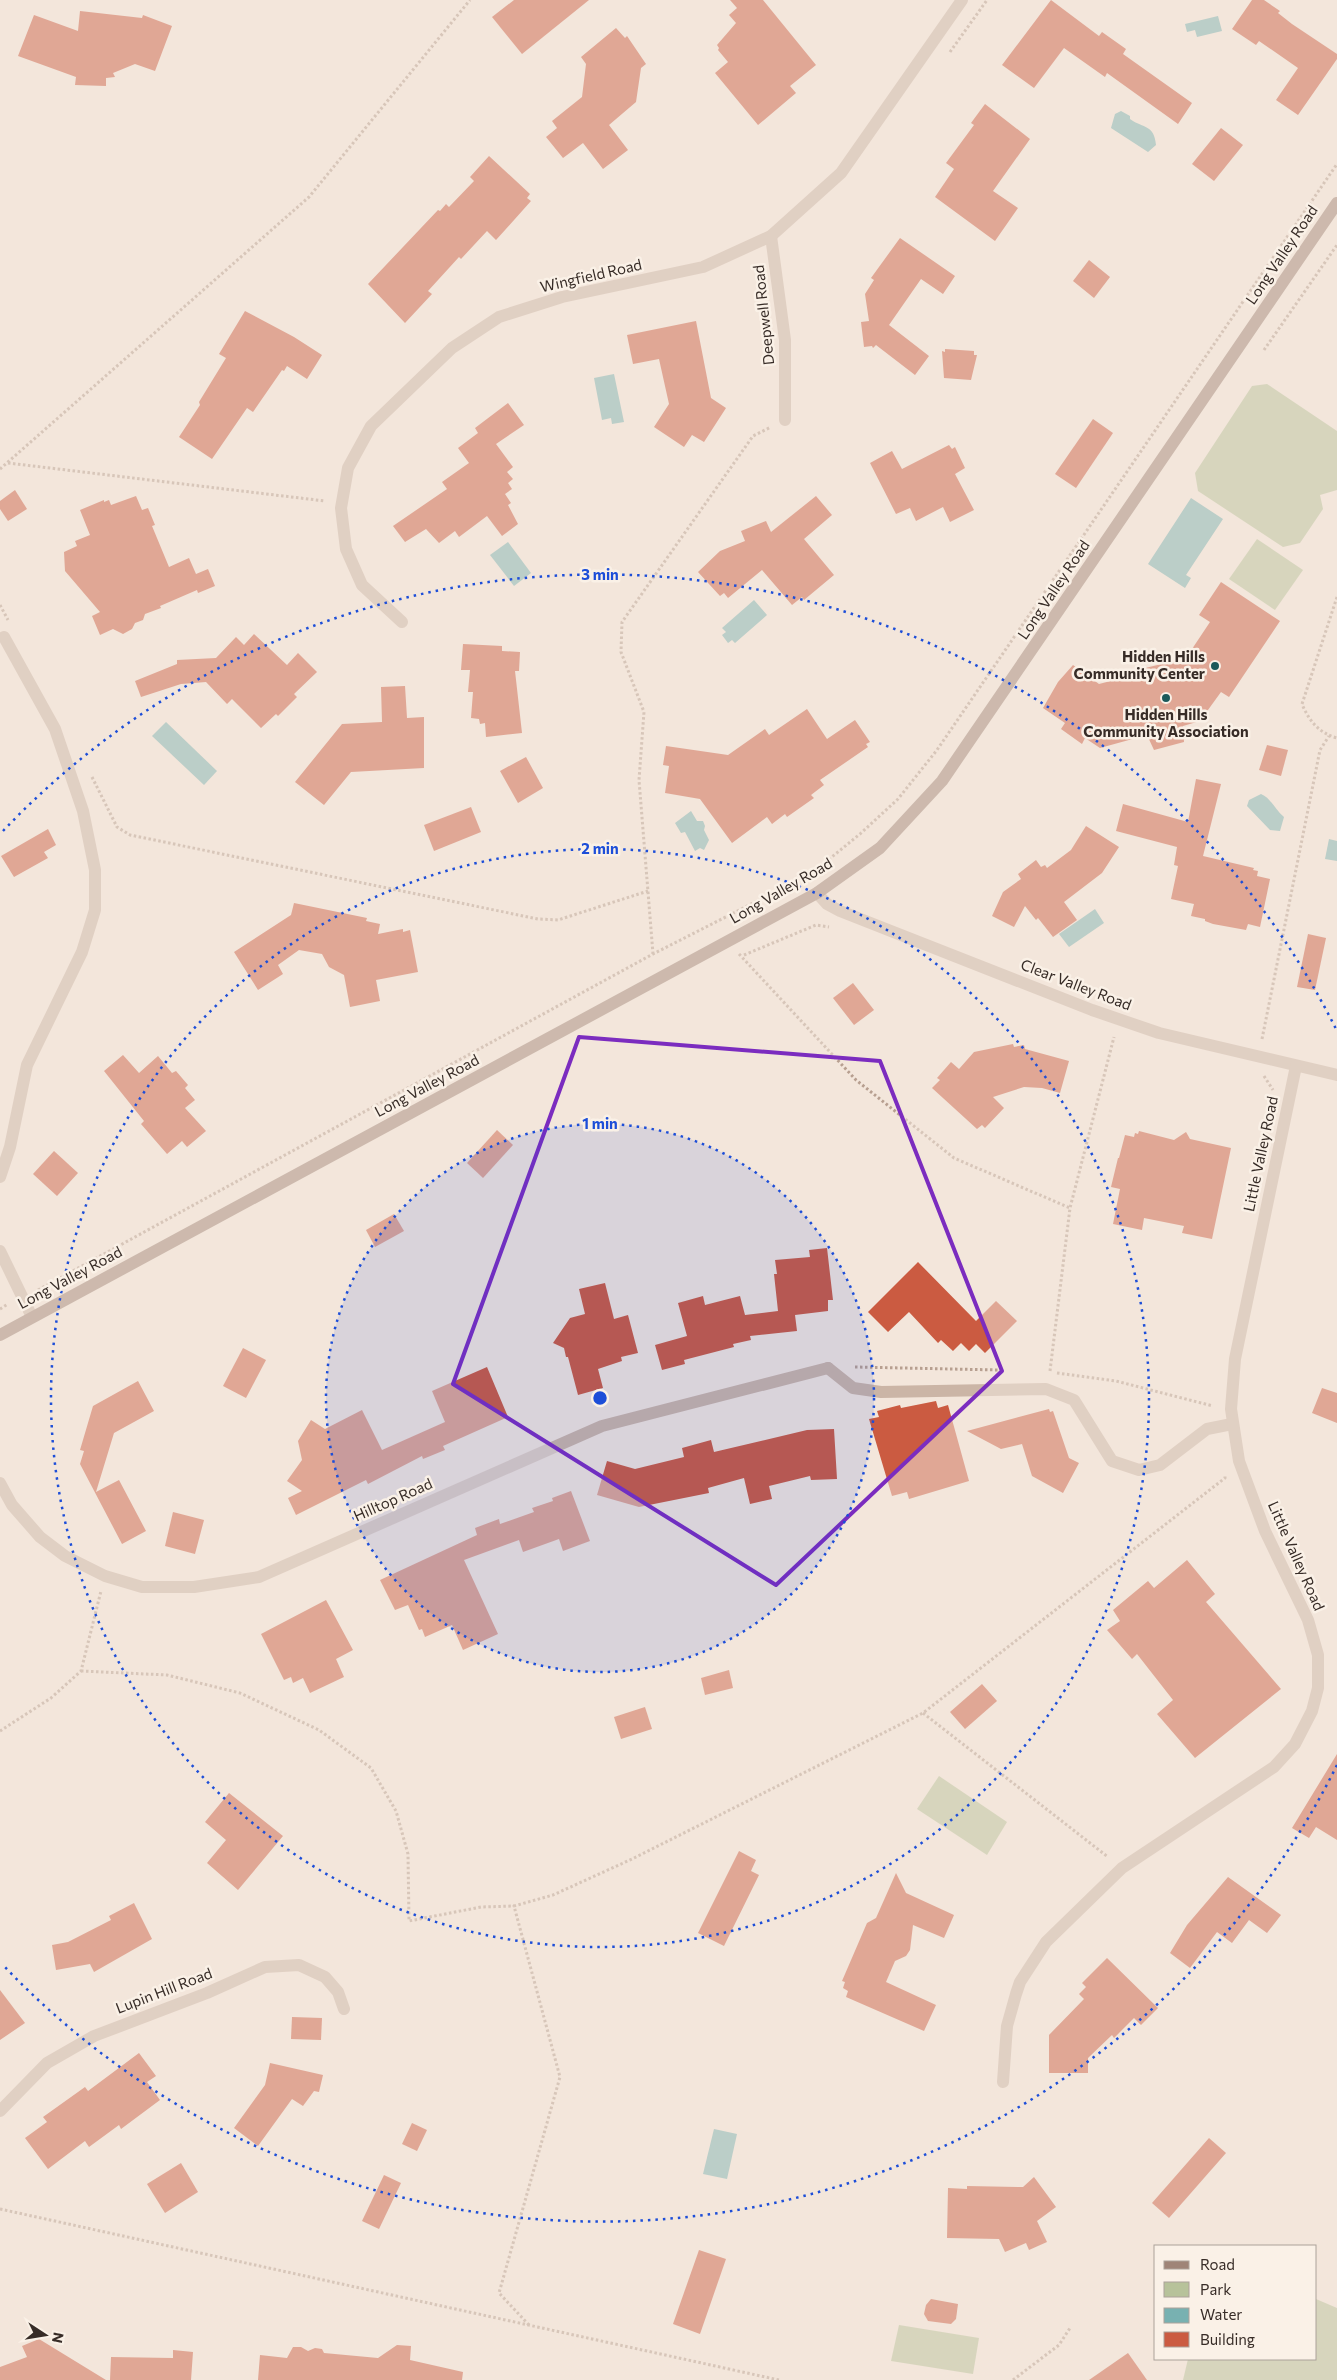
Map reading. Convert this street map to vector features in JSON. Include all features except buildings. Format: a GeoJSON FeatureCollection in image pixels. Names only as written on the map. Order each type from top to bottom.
{"type":"FeatureCollection","features":[{"type":"Feature","properties":{"kind":"street","name":"Wingfield Road"},"geometry":{"type":"LineString","coordinates":[[402,622],[362,585],[346,549],[341,508],[348,468],[371,426],[452,348],[499,317],[562,297],[703,267],[770,236],[841,173],[962,0]]}},
{"type":"Feature","properties":{"kind":"street","name":"Long Valley Road"},"geometry":{"type":"LineString","coordinates":[[0,1335],[817,893],[880,848],[942,781],[1337,203]]}},
{"type":"Feature","properties":{"kind":"street","name":"Deepwell Road"},"geometry":{"type":"LineString","coordinates":[[770,236],[786,340],[785,420]]}},
{"type":"Feature","properties":{"kind":"street"},"geometry":{"type":"LineString","coordinates":[[0,1177],[10,1147],[27,1066],[82,952],[94,910],[94,870],[83,811],[55,729],[4,637]]}},
{"type":"Feature","properties":{"kind":"street","name":"Clear Valley Road"},"geometry":{"type":"LineString","coordinates":[[817,893],[827,904],[840,911],[1092,1010],[1159,1033],[1337,1075]]}},
{"type":"Feature","properties":{"kind":"street","name":"Little Valley Road"},"geometry":{"type":"LineString","coordinates":[[1003,2082],[1007,2026],[1020,1982],[1046,1942],[1122,1868],[1274,1767],[1295,1744],[1312,1711],[1318,1688],[1318,1655],[1308,1620],[1264,1531],[1239,1460],[1232,1424],[1234,1359],[1296,1066]]}},
{"type":"Feature","properties":{"kind":"street"},"geometry":{"type":"LineString","coordinates":[[0,1251],[32,1317]]}},
{"type":"Feature","properties":{"kind":"street","name":"Hilltop Road"},"geometry":{"type":"LineString","coordinates":[[0,1482],[12,1505],[40,1537],[65,1556],[105,1576],[142,1587],[194,1588],[259,1577],[602,1426],[828,1368],[853,1388],[881,1392],[1046,1389],[1074,1400],[1112,1461],[1139,1470],[1160,1465],[1207,1429],[1214,1427]]}},
{"type":"Feature","properties":{"kind":"street"},"geometry":{"type":"LineString","coordinates":[[1214,1427],[1232,1424]]}},
{"type":"Feature","properties":{"kind":"street","name":"Lupin Hill Road"},"geometry":{"type":"LineString","coordinates":[[0,2111],[47,2063],[94,2036],[206,1993],[265,1967],[299,1965],[325,1977],[338,1992],[344,2009]]}},
{"type":"Feature","properties":{"kind":"path"},"geometry":{"type":"LineString","coordinates":[[0,469],[309,198],[470,0]]}},
{"type":"Feature","properties":{"kind":"path"},"geometry":{"type":"LineString","coordinates":[[947,56],[987,0]]}},
{"type":"Feature","properties":{"kind":"path"},"geometry":{"type":"LineString","coordinates":[[22,1297],[652,954],[811,873],[860,834],[898,799],[937,750],[1337,164]]}},
{"type":"Feature","properties":{"kind":"path"},"geometry":{"type":"LineString","coordinates":[[1264,350],[1337,245]]}},
{"type":"Feature","properties":{"kind":"path"},"geometry":{"type":"LineString","coordinates":[[652,954],[639,780],[644,712],[621,652],[622,622],[753,436],[785,420]]}},
{"type":"Feature","properties":{"kind":"path"},"geometry":{"type":"LineString","coordinates":[[8,462],[328,501]]}},
{"type":"Feature","properties":{"kind":"path"},"geometry":{"type":"LineString","coordinates":[[1337,597],[1302,704],[1308,720],[1329,736],[1337,738]]}},
{"type":"Feature","properties":{"kind":"path"},"geometry":{"type":"LineString","coordinates":[[0,605],[9,621]]}},
{"type":"Feature","properties":{"kind":"path"},"geometry":{"type":"LineString","coordinates":[[1258,1057],[1320,750],[1329,736]]}},
{"type":"Feature","properties":{"kind":"path"},"geometry":{"type":"LineString","coordinates":[[90,774],[117,827],[130,834],[538,919],[558,920],[648,892]]}},
{"type":"Feature","properties":{"kind":"path"},"geometry":{"type":"LineString","coordinates":[[741,956],[816,925],[833,929]]}},
{"type":"Feature","properties":{"kind":"path"},"geometry":{"type":"LineString","coordinates":[[729,939],[741,956],[856,1080],[954,1158],[1070,1208]]}},
{"type":"Feature","properties":{"kind":"path"},"geometry":{"type":"LineString","coordinates":[[1105,1034],[1124,1040]]}},
{"type":"Feature","properties":{"kind":"path"},"geometry":{"type":"LineString","coordinates":[[1050,1371],[1070,1208],[1114,1037]]}},
{"type":"Feature","properties":{"kind":"path"},"geometry":{"type":"LineString","coordinates":[[1256,1074],[1266,1077],[1275,1095]]}},
{"type":"Feature","properties":{"kind":"path"},"geometry":{"type":"LineString","coordinates":[[1214,1399],[1214,1427]]}},
{"type":"Feature","properties":{"kind":"path"},"geometry":{"type":"LineString","coordinates":[[81,1671],[167,1674],[240,1693],[319,1730],[371,1768],[396,1811],[408,1854],[409,1921],[481,1907],[514,1906],[553,1895],[632,1859],[923,1713],[1225,1478],[1223,1470]]}},
{"type":"Feature","properties":{"kind":"path"},"geometry":{"type":"LineString","coordinates":[[0,1731],[51,1698],[81,1671],[105,1576]]}},
{"type":"Feature","properties":{"kind":"path"},"geometry":{"type":"LineString","coordinates":[[923,1713],[1122,1868]]}},
{"type":"Feature","properties":{"kind":"path"},"geometry":{"type":"LineString","coordinates":[[514,1906],[560,2077],[499,2293],[529,2326]]}},
{"type":"Feature","properties":{"kind":"path"},"geometry":{"type":"LineString","coordinates":[[0,2210],[779,2380]]}},
{"type":"Feature","properties":{"kind":"path"},"geometry":{"type":"LineString","coordinates":[[1013,2380],[1059,2345],[1070,2328]]}},
{"type":"Feature","properties":{"kind":"highlighted area"},"geometry":{"type":"Polygon","coordinates":[[[579,1037],[880,1061],[1002,1371],[776,1585],[453,1384],[579,1037]]]}},
{"type":"Feature","properties":{"kind":"green space"},"geometry":{"type":"Polygon","coordinates":[[[1267,384],[1337,431],[1337,490],[1320,495],[1323,509],[1300,543],[1283,547],[1198,491],[1195,473],[1252,386],[1267,384]]]}},
{"type":"Feature","properties":{"kind":"green space"},"geometry":{"type":"Polygon","coordinates":[[[1257,539],[1303,570],[1275,610],[1229,579],[1257,539]]]}},
{"type":"Feature","properties":{"kind":"green space"},"geometry":{"type":"Polygon","coordinates":[[[939,1776],[1007,1822],[987,1855],[917,1809],[939,1776]]]}},
{"type":"Feature","properties":{"kind":"green space"},"geometry":{"type":"Polygon","coordinates":[[[1317,2299],[1337,2308],[1337,2380],[1183,2380],[1188,2360],[1317,2360],[1317,2299]]]}},
{"type":"Feature","properties":{"kind":"green space"},"geometry":{"type":"Polygon","coordinates":[[[899,2325],[979,2338],[973,2374],[891,2361],[899,2325]]]}},
{"type":"Feature","properties":{"kind":"water"},"geometry":{"type":"Polygon","coordinates":[[[1218,16],[1222,31],[1197,37],[1195,30],[1187,32],[1185,24],[1218,16]]]}},
{"type":"Feature","properties":{"kind":"water"},"geometry":{"type":"Polygon","coordinates":[[[1121,111],[1153,133],[1156,145],[1148,152],[1111,128],[1115,114],[1121,111]]]}},
{"type":"Feature","properties":{"kind":"water"},"geometry":{"type":"Polygon","coordinates":[[[614,374],[624,422],[612,424],[611,418],[602,420],[594,378],[614,374]]]}},
{"type":"Feature","properties":{"kind":"water"},"geometry":{"type":"Polygon","coordinates":[[[1191,498],[1223,519],[1186,575],[1191,578],[1185,588],[1148,564],[1191,498]]]}},
{"type":"Feature","properties":{"kind":"water"},"geometry":{"type":"Polygon","coordinates":[[[508,542],[531,573],[514,586],[490,555],[508,542]]]}},
{"type":"Feature","properties":{"kind":"water"},"geometry":{"type":"Polygon","coordinates":[[[754,600],[767,615],[735,643],[732,640],[728,643],[722,635],[726,632],[722,628],[754,600]]]}},
{"type":"Feature","properties":{"kind":"water"},"geometry":{"type":"Polygon","coordinates":[[[166,722],[217,771],[204,785],[152,736],[166,722]]]}},
{"type":"Feature","properties":{"kind":"water"},"geometry":{"type":"Polygon","coordinates":[[[1261,794],[1268,798],[1284,817],[1280,831],[1270,830],[1247,806],[1249,800],[1261,794]]]}},
{"type":"Feature","properties":{"kind":"water"},"geometry":{"type":"Polygon","coordinates":[[[691,811],[697,821],[703,821],[705,826],[704,830],[709,840],[704,850],[700,848],[695,851],[685,832],[681,833],[675,823],[691,811]]]}},
{"type":"Feature","properties":{"kind":"water"},"geometry":{"type":"Polygon","coordinates":[[[1329,839],[1337,841],[1337,861],[1325,859],[1329,839]]]}},
{"type":"Feature","properties":{"kind":"water"},"geometry":{"type":"Polygon","coordinates":[[[1095,909],[1104,923],[1069,947],[1059,934],[1095,909]]]}},
{"type":"Feature","properties":{"kind":"water"},"geometry":{"type":"Polygon","coordinates":[[[714,2129],[737,2134],[727,2179],[703,2174],[714,2129]]]}},
{"type":"Feature","properties":{"kind":"place","name":"Hidden Hills Community Center"},"geometry":{"type":"Point","coordinates":[1215,666]}},
{"type":"Feature","properties":{"kind":"place","name":"Hidden Hills Community Association"},"geometry":{"type":"Point","coordinates":[1166,698]}}]}
